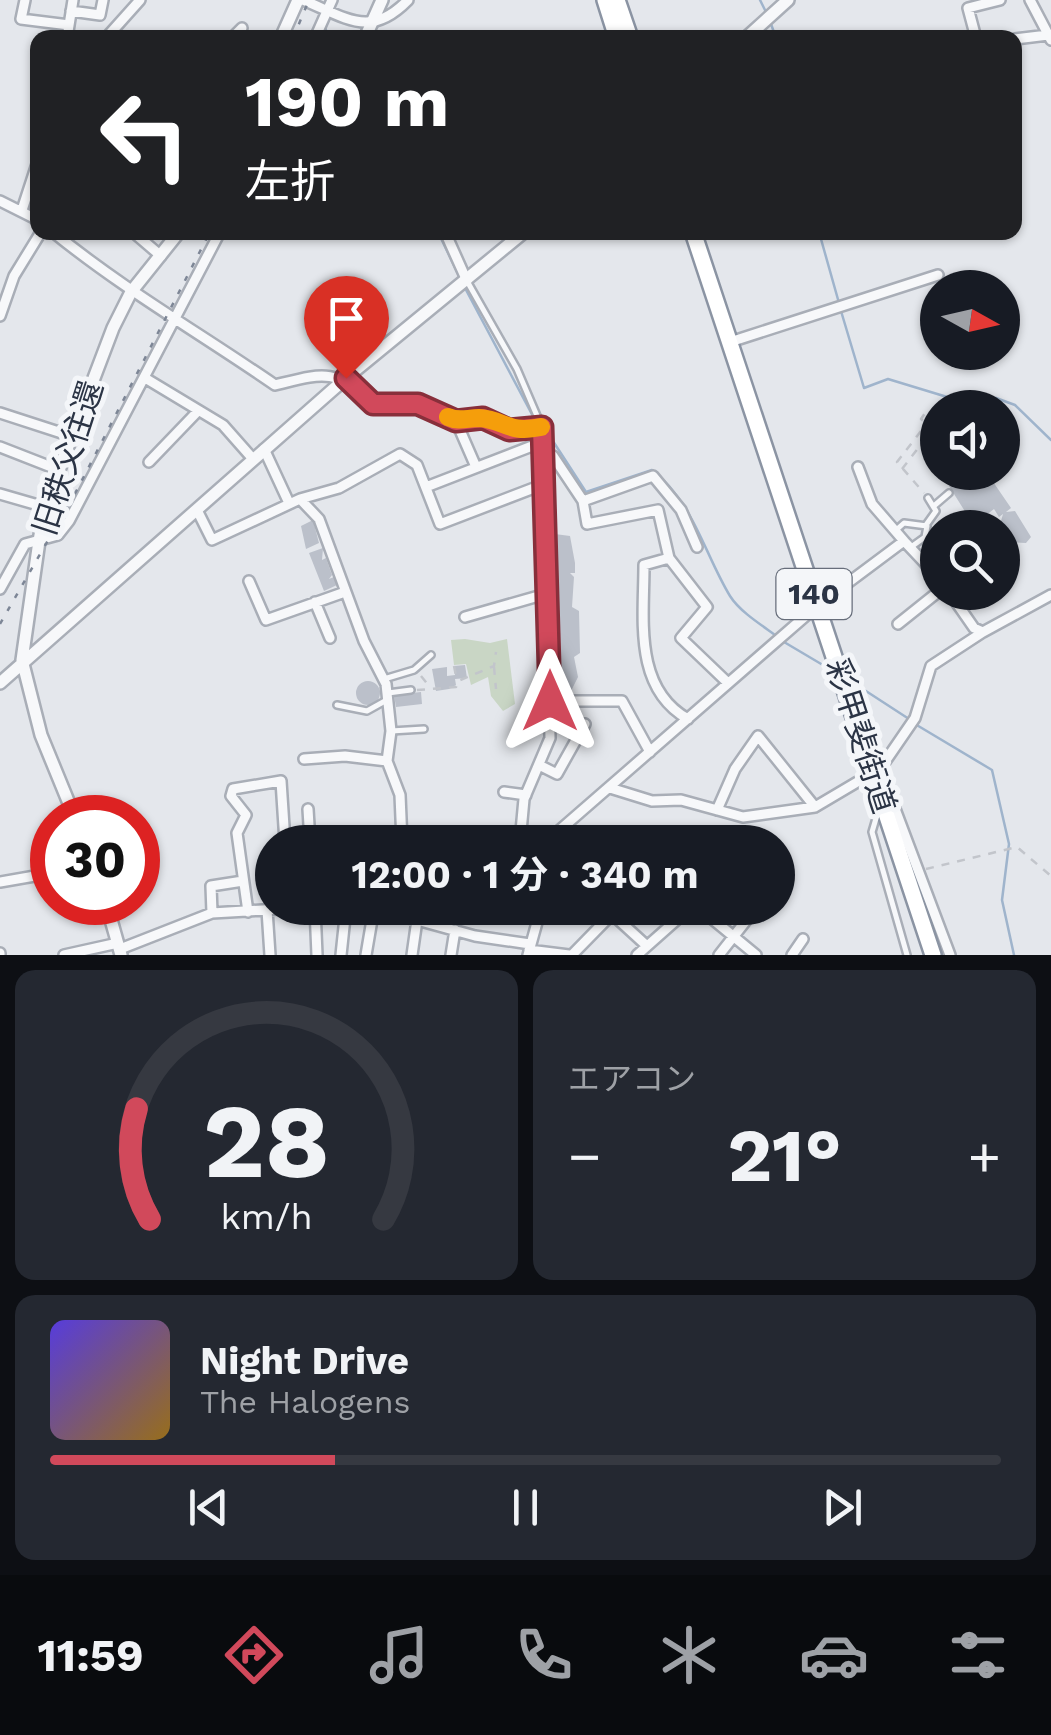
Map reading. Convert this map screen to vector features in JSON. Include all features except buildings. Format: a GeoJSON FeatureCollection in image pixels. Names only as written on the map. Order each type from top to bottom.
{"type":"FeatureCollection","features":[{"type":"Feature","properties":{"kind":"highway"},"geometry":{"type":"LineString","coordinates":[[606,0],[615,30]]}},
{"type":"Feature","properties":{"kind":"highway"},"geometry":{"type":"LineString","coordinates":[[617,0],[627,30]]}},
{"type":"Feature","properties":{"kind":"highway","name":"彩甲斐街道"},"geometry":{"type":"LineString","coordinates":[[686,240],[933,955]]}},
{"type":"Feature","properties":{"kind":"highway","name":"彩甲斐街道"},"geometry":{"type":"LineString","coordinates":[[697,240],[814,610]]}},
{"type":"Feature","properties":{"kind":"highway","name":"彩甲斐街道"},"geometry":{"type":"LineString","coordinates":[[872,773],[877,815],[922,955]]}},
{"type":"Feature","properties":{"kind":"street"},"geometry":{"type":"LineString","coordinates":[[25,0],[21,20],[69,25]]}},
{"type":"Feature","properties":{"kind":"street"},"geometry":{"type":"LineString","coordinates":[[69,30],[72,6],[100,15],[103,0]]}},
{"type":"Feature","properties":{"kind":"street"},"geometry":{"type":"LineString","coordinates":[[113,30],[140,0]]}},
{"type":"Feature","properties":{"kind":"street"},"geometry":{"type":"LineString","coordinates":[[285,30],[301,0],[330,5],[374,23],[389,20],[408,0]]}},
{"type":"Feature","properties":{"kind":"street"},"geometry":{"type":"LineString","coordinates":[[370,30],[382,0]]}},
{"type":"Feature","properties":{"kind":"street"},"geometry":{"type":"LineString","coordinates":[[755,30],[788,0]]}},
{"type":"Feature","properties":{"kind":"street"},"geometry":{"type":"LineString","coordinates":[[974,30],[968,8],[1000,0]]}},
{"type":"Feature","properties":{"kind":"street"},"geometry":{"type":"LineString","coordinates":[[1022,39],[1049,38],[1030,0]]}},
{"type":"Feature","properties":{"kind":"street"},"geometry":{"type":"LineString","coordinates":[[319,30],[330,5]]}},
{"type":"Feature","properties":{"kind":"street"},"geometry":{"type":"LineString","coordinates":[[22,210],[30,186]]}},
{"type":"Feature","properties":{"kind":"street"},"geometry":{"type":"LineString","coordinates":[[0,201],[30,215]]}},
{"type":"Feature","properties":{"kind":"street"},"geometry":{"type":"LineString","coordinates":[[0,316],[14,276],[36,240]]}},
{"type":"Feature","properties":{"kind":"street"},"geometry":{"type":"LineString","coordinates":[[63,240],[131,292],[177,318],[275,385],[322,374],[346,378],[373,404],[418,404],[456,421],[483,418],[521,431],[544,433]]}},
{"type":"Feature","properties":{"kind":"street"},"geometry":{"type":"LineString","coordinates":[[142,240],[160,256]]}},
{"type":"Feature","properties":{"kind":"street","name":"旧秩父往還"},"geometry":{"type":"LineString","coordinates":[[66,795],[36,720],[22,660],[45,507],[131,292],[173,240]]}},
{"type":"Feature","properties":{"kind":"street"},"geometry":{"type":"LineString","coordinates":[[0,589],[25,544],[58,535],[69,522],[216,240]]}},
{"type":"Feature","properties":{"kind":"street"},"geometry":{"type":"LineString","coordinates":[[449,240],[468,281]]}},
{"type":"Feature","properties":{"kind":"street"},"geometry":{"type":"LineString","coordinates":[[2,677],[346,378],[515,240]]}},
{"type":"Feature","properties":{"kind":"street"},"geometry":{"type":"LineString","coordinates":[[730,342],[920,280]]}},
{"type":"Feature","properties":{"kind":"street"},"geometry":{"type":"LineString","coordinates":[[145,378],[224,425],[253,459]]}},
{"type":"Feature","properties":{"kind":"street"},"geometry":{"type":"LineString","coordinates":[[149,462],[198,410]]}},
{"type":"Feature","properties":{"kind":"street"},"geometry":{"type":"LineString","coordinates":[[0,413],[72,436]]}},
{"type":"Feature","properties":{"kind":"street"},"geometry":{"type":"LineString","coordinates":[[456,421],[476,467]]}},
{"type":"Feature","properties":{"kind":"street"},"geometry":{"type":"LineString","coordinates":[[522,825],[526,796],[549,747],[550,592],[544,433]]}},
{"type":"Feature","properties":{"kind":"street"},"geometry":{"type":"LineString","coordinates":[[426,486],[476,467],[544,433]]}},
{"type":"Feature","properties":{"kind":"street"},"geometry":{"type":"LineString","coordinates":[[0,447],[58,470]]}},
{"type":"Feature","properties":{"kind":"street"},"geometry":{"type":"LineString","coordinates":[[264,449],[289,504]]}},
{"type":"Feature","properties":{"kind":"street"},"geometry":{"type":"LineString","coordinates":[[197,510],[212,540],[300,499],[339,488],[400,454],[418,465],[440,524],[547,483]]}},
{"type":"Feature","properties":{"kind":"street"},"geometry":{"type":"LineString","coordinates":[[545,454],[553,456],[583,501],[587,524],[658,510],[670,558],[707,608],[682,638],[728,683]]}},
{"type":"Feature","properties":{"kind":"street"},"geometry":{"type":"LineString","coordinates":[[858,467],[872,504],[920,557]]}},
{"type":"Feature","properties":{"kind":"street"},"geometry":{"type":"LineString","coordinates":[[583,501],[652,476],[680,510],[697,547]]}},
{"type":"Feature","properties":{"kind":"street"},"geometry":{"type":"LineString","coordinates":[[0,494],[45,507]]}},
{"type":"Feature","properties":{"kind":"street"},"geometry":{"type":"LineString","coordinates":[[300,499],[319,519],[345,592],[384,679],[391,731],[387,761],[400,796],[401,825]]}},
{"type":"Feature","properties":{"kind":"street"},"geometry":{"type":"LineString","coordinates":[[568,825],[814,610],[908,544]]}},
{"type":"Feature","properties":{"kind":"street"},"geometry":{"type":"LineString","coordinates":[[670,558],[644,565],[644,659],[668,708],[688,719]]}},
{"type":"Feature","properties":{"kind":"street"},"geometry":{"type":"LineString","coordinates":[[249,582],[266,620],[345,592]]}},
{"type":"Feature","properties":{"kind":"street"},"geometry":{"type":"LineString","coordinates":[[466,617],[550,592]]}},
{"type":"Feature","properties":{"kind":"street"},"geometry":{"type":"LineString","coordinates":[[610,788],[652,801],[681,800],[744,817],[815,807],[872,773],[915,718],[931,666],[982,632],[1051,595]]}},
{"type":"Feature","properties":{"kind":"street"},"geometry":{"type":"LineString","coordinates":[[315,602],[330,638]]}},
{"type":"Feature","properties":{"kind":"street"},"geometry":{"type":"LineString","coordinates":[[898,624],[920,606]]}},
{"type":"Feature","properties":{"kind":"street"},"geometry":{"type":"LineString","coordinates":[[962,610],[974,628],[982,632]]}},
{"type":"Feature","properties":{"kind":"street"},"geometry":{"type":"LineString","coordinates":[[550,700],[622,701],[650,752]]}},
{"type":"Feature","properties":{"kind":"street"},"geometry":{"type":"LineString","coordinates":[[539,765],[557,774],[585,724],[550,726]]}},
{"type":"Feature","properties":{"kind":"street"},"geometry":{"type":"LineString","coordinates":[[717,810],[735,769],[758,736],[815,807]]}},
{"type":"Feature","properties":{"kind":"street"},"geometry":{"type":"LineString","coordinates":[[304,759],[345,756],[387,761]]}},
{"type":"Feature","properties":{"kind":"street"},"geometry":{"type":"LineString","coordinates":[[872,773],[918,871],[950,955]]}},
{"type":"Feature","properties":{"kind":"street"},"geometry":{"type":"LineString","coordinates":[[248,912],[237,833],[246,815],[232,796],[232,788],[281,781],[284,825]]}},
{"type":"Feature","properties":{"kind":"street"},"geometry":{"type":"LineString","coordinates":[[504,792],[526,796]]}},
{"type":"Feature","properties":{"kind":"street"},"geometry":{"type":"LineString","coordinates":[[308,809],[309,825]]}},
{"type":"Feature","properties":{"kind":"street"},"geometry":{"type":"LineString","coordinates":[[0,882],[30,877]]}},
{"type":"Feature","properties":{"kind":"street"},"geometry":{"type":"LineString","coordinates":[[212,914],[211,886],[243,881]]}},
{"type":"Feature","properties":{"kind":"street"},"geometry":{"type":"LineString","coordinates":[[64,955],[120,949],[212,914],[255,911]]}},
{"type":"Feature","properties":{"kind":"street"},"geometry":{"type":"LineString","coordinates":[[436,925],[529,950],[570,955],[612,914],[647,946]]}},
{"type":"Feature","properties":{"kind":"street"},"geometry":{"type":"LineString","coordinates":[[113,925],[120,949]]}},
{"type":"Feature","properties":{"kind":"street"},"geometry":{"type":"LineString","coordinates":[[268,925],[270,955]]}},
{"type":"Feature","properties":{"kind":"street"},"geometry":{"type":"LineString","coordinates":[[316,925],[317,955]]}},
{"type":"Feature","properties":{"kind":"street"},"geometry":{"type":"LineString","coordinates":[[341,955],[344,925]]}},
{"type":"Feature","properties":{"kind":"street"},"geometry":{"type":"LineString","coordinates":[[366,955],[371,925]]}},
{"type":"Feature","properties":{"kind":"street"},"geometry":{"type":"LineString","coordinates":[[412,955],[415,925]]}},
{"type":"Feature","properties":{"kind":"street"},"geometry":{"type":"LineString","coordinates":[[529,950],[536,925]]}},
{"type":"Feature","properties":{"kind":"street"},"geometry":{"type":"LineString","coordinates":[[637,955],[671,925]]}},
{"type":"Feature","properties":{"kind":"street"},"geometry":{"type":"LineString","coordinates":[[720,925],[756,955]]}},
{"type":"Feature","properties":{"kind":"street"},"geometry":{"type":"LineString","coordinates":[[719,955],[745,925]]}},
{"type":"Feature","properties":{"kind":"street"},"geometry":{"type":"LineString","coordinates":[[452,955],[455,930]]}},
{"type":"Feature","properties":{"kind":"street"},"geometry":{"type":"LineString","coordinates":[[792,955],[803,939]]}},
{"type":"Feature","properties":{"kind":"lane"},"geometry":{"type":"LineString","coordinates":[[468,281],[517,370],[544,433]]}},
{"type":"Feature","properties":{"kind":"lane"},"geometry":{"type":"LineString","coordinates":[[935,510],[935,505],[950,493]]}},
{"type":"Feature","properties":{"kind":"lane"},"geometry":{"type":"LineString","coordinates":[[928,498],[935,505]]}},
{"type":"Feature","properties":{"kind":"lane"},"geometry":{"type":"LineString","coordinates":[[896,531],[904,523],[920,524]]}},
{"type":"Feature","properties":{"kind":"lane"},"geometry":{"type":"LineString","coordinates":[[908,544],[920,539]]}},
{"type":"Feature","properties":{"kind":"lane"},"geometry":{"type":"LineString","coordinates":[[384,679],[414,670],[430,655]]}},
{"type":"Feature","properties":{"kind":"lane"},"geometry":{"type":"LineString","coordinates":[[336,705],[370,710],[388,696],[413,690]]}},
{"type":"Feature","properties":{"kind":"lane"},"geometry":{"type":"LineString","coordinates":[[537,699],[550,700]]}},
{"type":"Feature","properties":{"kind":"lane"},"geometry":{"type":"LineString","coordinates":[[391,731],[424,729]]}},
{"type":"Feature","properties":{"kind":"lane"},"geometry":{"type":"LineString","coordinates":[[877,815],[872,832],[907,955]]}},
{"type":"Feature","properties":{"kind":"path"},"geometry":{"type":"LineString","coordinates":[[920,432],[897,462],[928,498]]}},
{"type":"Feature","properties":{"kind":"path"},"geometry":{"type":"LineString","coordinates":[[902,470],[920,446]]}},
{"type":"Feature","properties":{"kind":"path"},"geometry":{"type":"LineString","coordinates":[[496,652],[496,690]]}},
{"type":"Feature","properties":{"kind":"path"},"geometry":{"type":"LineString","coordinates":[[454,666],[458,681]]}},
{"type":"Feature","properties":{"kind":"path"},"geometry":{"type":"LineString","coordinates":[[430,687],[413,690],[417,675],[430,687],[435,692],[448,690],[458,681],[494,666]]}},
{"type":"Feature","properties":{"kind":"path"},"geometry":{"type":"LineString","coordinates":[[918,871],[1017,848],[1051,876]]}},
{"type":"Feature","properties":{"kind":"green space"},"geometry":{"type":"Polygon","coordinates":[[[507,639],[515,704],[503,711],[491,696],[488,677],[471,685],[466,664],[454,665],[451,640],[490,643],[507,639]]]}},
{"type":"Feature","properties":{"kind":"waterway"},"geometry":{"type":"LineString","coordinates":[[760,0],[766,12]]}},
{"type":"Feature","properties":{"kind":"waterway"},"geometry":{"type":"LineString","coordinates":[[771,24],[773,30]]}},
{"type":"Feature","properties":{"kind":"waterway"},"geometry":{"type":"LineString","coordinates":[[324,25],[326,30]]}},
{"type":"Feature","properties":{"kind":"waterway"},"geometry":{"type":"LineString","coordinates":[[442,240],[459,276]]}},
{"type":"Feature","properties":{"kind":"waterway"},"geometry":{"type":"LineString","coordinates":[[821,240],[839,303]]}},
{"type":"Feature","properties":{"kind":"waterway"},"geometry":{"type":"LineString","coordinates":[[465,288],[536,422]]}},
{"type":"Feature","properties":{"kind":"waterway"},"geometry":{"type":"LineString","coordinates":[[841,311],[864,388],[888,379],[957,400],[996,398],[1015,405],[1051,440]]}},
{"type":"Feature","properties":{"kind":"waterway"},"geometry":{"type":"LineString","coordinates":[[549,435],[586,492],[652,470],[688,513],[734,602],[778,637]]}},
{"type":"Feature","properties":{"kind":"waterway"},"geometry":{"type":"LineString","coordinates":[[784,642],[833,671]]}},
{"type":"Feature","properties":{"kind":"waterway"},"geometry":{"type":"LineString","coordinates":[[849,680],[909,719]]}},
{"type":"Feature","properties":{"kind":"waterway"},"geometry":{"type":"LineString","coordinates":[[915,724],[992,770],[1009,844],[1002,900],[1014,955]]}},
{"type":"Feature","properties":{"kind":"railway"},"geometry":{"type":"LineString","coordinates":[[296,30],[309,0]]}},
{"type":"Feature","properties":{"kind":"railway"},"geometry":{"type":"LineString","coordinates":[[0,624],[78,488],[206,240]]}},
{"type":"Feature","properties":{"kind":"slow traffic"},"geometry":{"type":"LineString","coordinates":[[448,417],[456,421],[483,418],[509,430],[541,427]]}},
{"type":"Feature","properties":{"kind":"route"},"geometry":{"type":"LineString","coordinates":[[346,378],[373,404],[418,404],[456,421],[483,418],[509,430],[542,427],[548,507],[550,701]]}}]}
